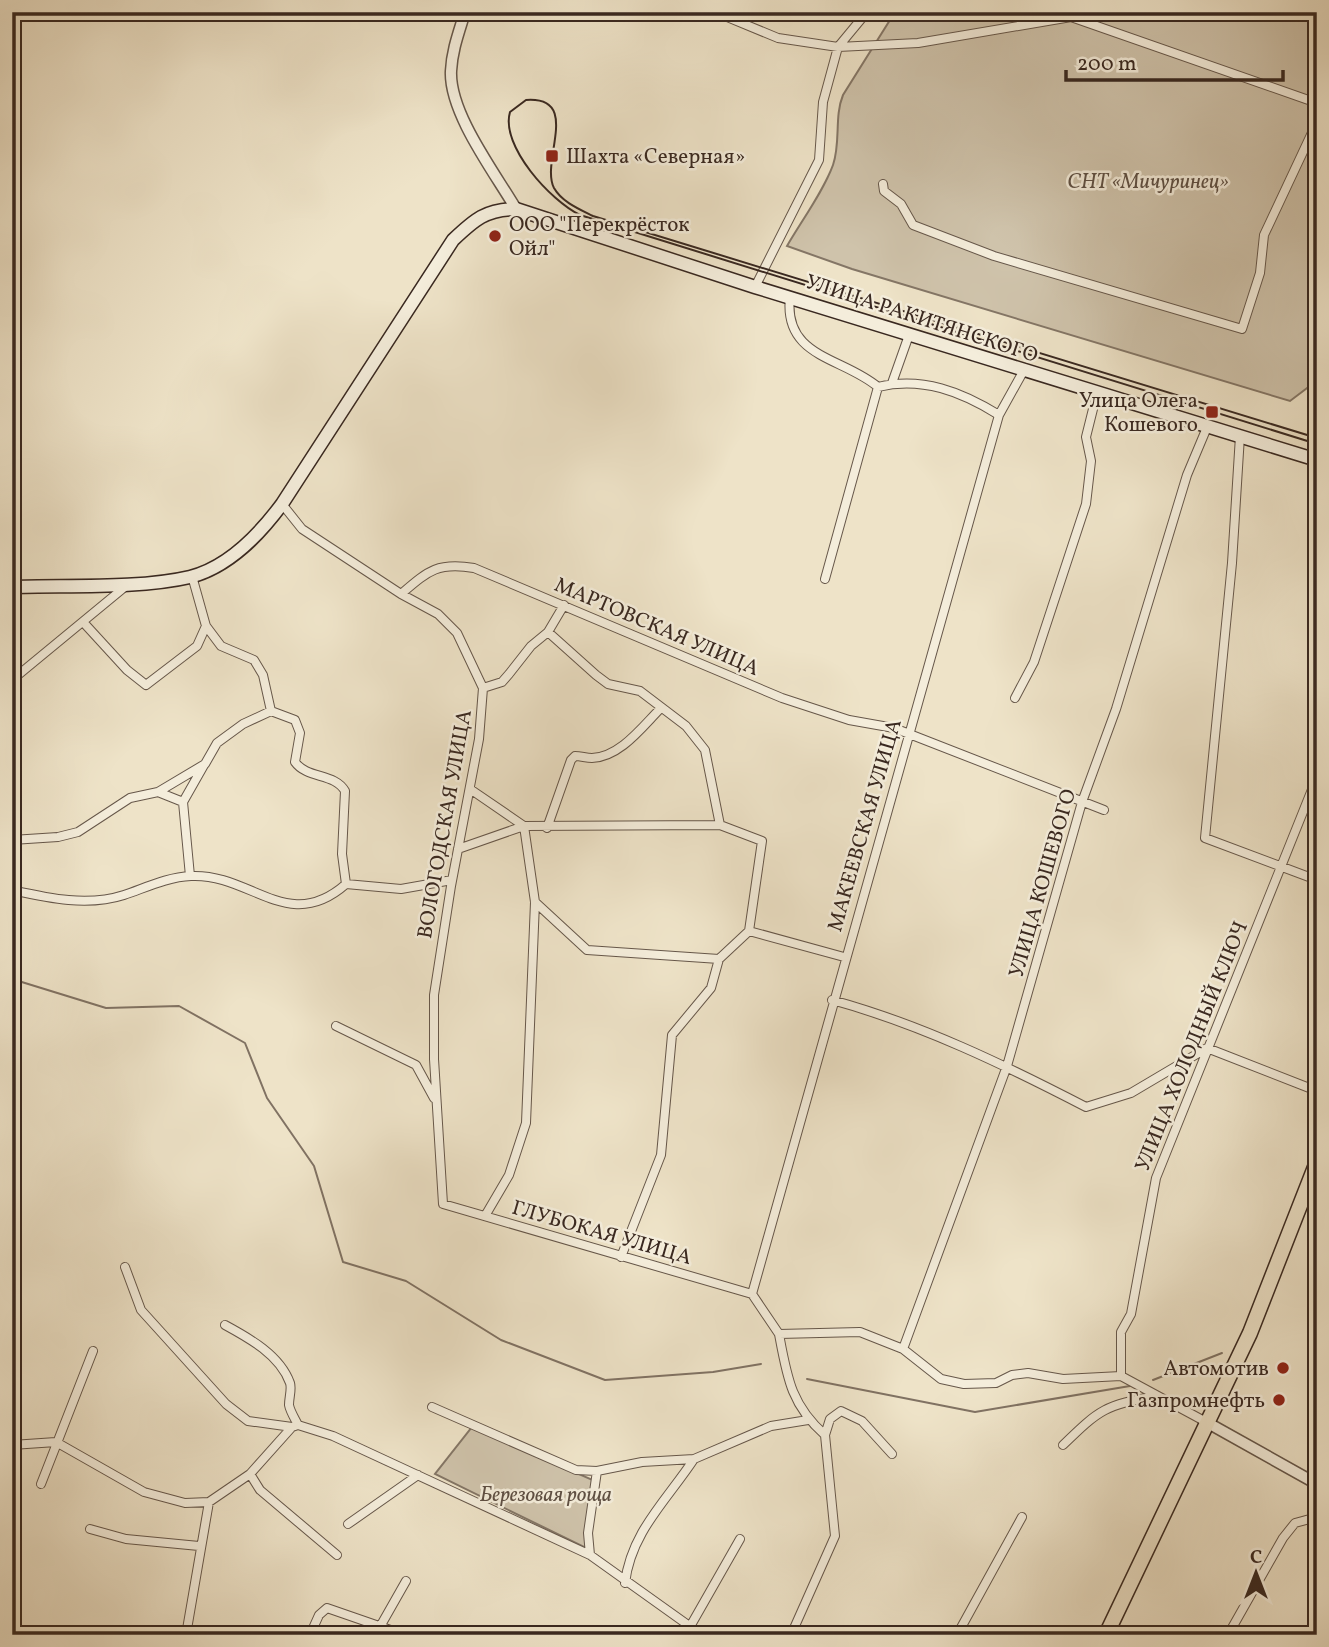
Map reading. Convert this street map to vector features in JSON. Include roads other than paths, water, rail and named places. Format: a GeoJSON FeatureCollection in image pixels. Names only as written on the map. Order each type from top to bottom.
{"type":"FeatureCollection","features":[{"type":"Feature","properties":{"kind":"main road","name":"УЛИЦА РАКИТЯНСКОГО"},"geometry":{"type":"LineString","coordinates":[[516,209],[755,287],[1317,460]]}},
{"type":"Feature","properties":{"kind":"main road"},"geometry":{"type":"LineString","coordinates":[[12,587],[130,583],[192,576],[225,560],[260,534],[453,240],[481,215],[491,210],[516,209]]}},
{"type":"Feature","properties":{"kind":"main road"},"geometry":{"type":"LineString","coordinates":[[1105,1635],[1259,1312],[1317,1162]]}},
{"type":"Feature","properties":{"kind":"street"},"geometry":{"type":"LineString","coordinates":[[465,12],[454,49],[452,90],[460,111],[516,209]]}},
{"type":"Feature","properties":{"kind":"street"},"geometry":{"type":"LineString","coordinates":[[715,12],[778,38],[838,47],[918,43],[1071,17],[1317,103]]}},
{"type":"Feature","properties":{"kind":"street"},"geometry":{"type":"LineString","coordinates":[[755,287],[819,160],[823,102],[838,47],[867,12]]}},
{"type":"Feature","properties":{"kind":"street"},"geometry":{"type":"LineString","coordinates":[[883,184],[884,191],[901,204],[912,225],[994,256],[1242,329],[1260,273],[1264,235],[1317,122]]}},
{"type":"Feature","properties":{"kind":"street"},"geometry":{"type":"LineString","coordinates":[[790,297],[788,313],[794,330],[810,350],[864,376],[878,387]]}},
{"type":"Feature","properties":{"kind":"street"},"geometry":{"type":"LineString","coordinates":[[892,383],[909,335]]}},
{"type":"Feature","properties":{"kind":"street","name":"МАКЕЕВСКАЯ УЛИЦА"},"geometry":{"type":"LineString","coordinates":[[752,1294],[844,957],[999,415],[1024,370]]}},
{"type":"Feature","properties":{"kind":"street"},"geometry":{"type":"LineString","coordinates":[[878,387],[892,383],[927,384],[961,394],[999,415]]}},
{"type":"Feature","properties":{"kind":"street"},"geometry":{"type":"LineString","coordinates":[[825,579],[878,387]]}},
{"type":"Feature","properties":{"kind":"street"},"geometry":{"type":"LineString","coordinates":[[1015,698],[1034,662],[1086,504],[1091,461],[1086,449],[1086,437],[1097,393]]}},
{"type":"Feature","properties":{"kind":"street","name":"УЛИЦА КОШЕВОГО"},"geometry":{"type":"LineString","coordinates":[[903,1349],[1007,1066],[1083,802],[1116,709],[1187,475],[1208,425]]}},
{"type":"Feature","properties":{"kind":"street"},"geometry":{"type":"LineString","coordinates":[[1240,436],[1227,616],[1205,838],[1211,843],[1317,880]]}},
{"type":"Feature","properties":{"kind":"street","name":"ВОЛОГОДСКАЯ УЛИЦА"},"geometry":{"type":"LineString","coordinates":[[282,504],[302,529],[401,594],[438,614],[457,633],[483,688],[482,719],[434,995],[434,1059],[443,1203]]}},
{"type":"Feature","properties":{"kind":"street","name":"МАРТОВСКАЯ УЛИЦА"},"geometry":{"type":"LineString","coordinates":[[401,594],[426,573],[453,565],[474,568],[782,698],[849,720],[894,728],[1104,810]]}},
{"type":"Feature","properties":{"kind":"street"},"geometry":{"type":"LineString","coordinates":[[192,576],[206,626],[221,646],[254,660],[263,675],[271,711]]}},
{"type":"Feature","properties":{"kind":"street"},"geometry":{"type":"LineString","coordinates":[[12,680],[130,583]]}},
{"type":"Feature","properties":{"kind":"street"},"geometry":{"type":"LineString","coordinates":[[483,688],[502,682],[531,646],[548,632],[564,605]]}},
{"type":"Feature","properties":{"kind":"street"},"geometry":{"type":"LineString","coordinates":[[83,622],[127,670],[146,685],[197,646],[206,626]]}},
{"type":"Feature","properties":{"kind":"street"},"geometry":{"type":"LineString","coordinates":[[548,632],[596,676],[608,684],[640,691],[660,709],[686,726],[705,750],[720,825]]}},
{"type":"Feature","properties":{"kind":"street"},"geometry":{"type":"LineString","coordinates":[[547,828],[571,760],[575,756],[590,758],[606,755],[630,740],[660,709]]}},
{"type":"Feature","properties":{"kind":"street"},"geometry":{"type":"LineString","coordinates":[[190,876],[183,802],[217,743],[243,724],[271,711],[295,720],[300,733],[295,762],[300,769],[334,781],[345,791],[342,855],[346,884]]}},
{"type":"Feature","properties":{"kind":"street"},"geometry":{"type":"LineString","coordinates":[[12,840],[58,837],[78,832],[130,798],[158,792],[205,764]]}},
{"type":"Feature","properties":{"kind":"street","name":"УЛИЦА ХОЛОДНЫЙ КЛЮЧ"},"geometry":{"type":"LineString","coordinates":[[1121,1376],[1121,1332],[1131,1314],[1156,1178],[1173,1142],[1207,1048],[1283,867],[1317,777]]}},
{"type":"Feature","properties":{"kind":"street"},"geometry":{"type":"LineString","coordinates":[[470,789],[524,826],[536,902],[526,1123],[509,1175],[485,1216]]}},
{"type":"Feature","properties":{"kind":"street"},"geometry":{"type":"LineString","coordinates":[[158,792],[183,802]]}},
{"type":"Feature","properties":{"kind":"street"},"geometry":{"type":"LineString","coordinates":[[458,849],[524,826],[547,828],[720,825],[762,841],[749,931],[719,959],[711,988],[672,1035],[662,1155],[621,1257]]}},
{"type":"Feature","properties":{"kind":"street"},"geometry":{"type":"LineString","coordinates":[[12,890],[66,901],[121,896],[152,884],[190,876],[214,878],[276,901],[307,906],[330,898],[346,884],[401,889],[452,880]]}},
{"type":"Feature","properties":{"kind":"street"},"geometry":{"type":"LineString","coordinates":[[536,902],[587,950],[719,959]]}},
{"type":"Feature","properties":{"kind":"street"},"geometry":{"type":"LineString","coordinates":[[749,931],[844,957]]}},
{"type":"Feature","properties":{"kind":"street"},"geometry":{"type":"LineString","coordinates":[[832,1000],[859,1007],[1007,1066],[1086,1107],[1131,1093],[1207,1048],[1317,1091]]}},
{"type":"Feature","properties":{"kind":"street"},"geometry":{"type":"LineString","coordinates":[[337,1026],[416,1065],[437,1104]]}},
{"type":"Feature","properties":{"kind":"street"},"geometry":{"type":"LineString","coordinates":[[416,1065],[434,1059]]}},
{"type":"Feature","properties":{"kind":"street","name":"ГЛУБОКАЯ УЛИЦА"},"geometry":{"type":"LineString","coordinates":[[443,1203],[752,1294]]}},
{"type":"Feature","properties":{"kind":"street"},"geometry":{"type":"LineString","coordinates":[[125,1267],[141,1310],[226,1404],[248,1421],[295,1426],[333,1436],[590,1555],[625,1583],[691,1625],[702,1635]]}},
{"type":"Feature","properties":{"kind":"street"},"geometry":{"type":"LineString","coordinates":[[752,1294],[779,1334],[789,1386],[808,1420],[825,1435]]}},
{"type":"Feature","properties":{"kind":"street"},"geometry":{"type":"LineString","coordinates":[[225,1325],[264,1346],[269,1356],[282,1369],[290,1384],[289,1407],[295,1426]]}},
{"type":"Feature","properties":{"kind":"street"},"geometry":{"type":"LineString","coordinates":[[779,1334],[860,1332],[903,1349],[941,1379],[964,1384],[996,1383],[1012,1375],[1028,1373],[1063,1379],[1121,1376],[1139,1383],[1157,1396],[1317,1484]]}},
{"type":"Feature","properties":{"kind":"street"},"geometry":{"type":"LineString","coordinates":[[41,1484],[93,1351]]}},
{"type":"Feature","properties":{"kind":"street"},"geometry":{"type":"LineString","coordinates":[[1063,1446],[1096,1412],[1125,1401],[1157,1396]]}},
{"type":"Feature","properties":{"kind":"street"},"geometry":{"type":"LineString","coordinates":[[432,1407],[576,1470],[597,1471],[642,1462],[694,1459],[771,1426],[808,1420]]}},
{"type":"Feature","properties":{"kind":"street"},"geometry":{"type":"LineString","coordinates":[[791,1635],[835,1536],[825,1435],[830,1419],[841,1411],[862,1421],[892,1454]]}},
{"type":"Feature","properties":{"kind":"street"},"geometry":{"type":"LineString","coordinates":[[12,1445],[56,1442],[144,1492],[174,1501],[209,1502],[250,1474],[295,1426]]}},
{"type":"Feature","properties":{"kind":"street"},"geometry":{"type":"LineString","coordinates":[[625,1583],[628,1562],[649,1517],[669,1497],[694,1459]]}},
{"type":"Feature","properties":{"kind":"street"},"geometry":{"type":"LineString","coordinates":[[590,1555],[588,1533],[597,1471]]}},
{"type":"Feature","properties":{"kind":"street"},"geometry":{"type":"LineString","coordinates":[[250,1474],[260,1490],[337,1555]]}},
{"type":"Feature","properties":{"kind":"street"},"geometry":{"type":"LineString","coordinates":[[348,1524],[418,1475]]}},
{"type":"Feature","properties":{"kind":"street"},"geometry":{"type":"LineString","coordinates":[[188,1634],[199,1546],[209,1502]]}},
{"type":"Feature","properties":{"kind":"street"},"geometry":{"type":"LineString","coordinates":[[957,1635],[1022,1517]]}},
{"type":"Feature","properties":{"kind":"street"},"geometry":{"type":"LineString","coordinates":[[1228,1635],[1283,1538],[1295,1523],[1317,1517]]}},
{"type":"Feature","properties":{"kind":"street"},"geometry":{"type":"LineString","coordinates":[[90,1529],[126,1539],[199,1546]]}},
{"type":"Feature","properties":{"kind":"street"},"geometry":{"type":"LineString","coordinates":[[691,1625],[740,1539]]}},
{"type":"Feature","properties":{"kind":"street"},"geometry":{"type":"LineString","coordinates":[[382,1625],[406,1581]]}},
{"type":"Feature","properties":{"kind":"street"},"geometry":{"type":"LineString","coordinates":[[310,1635],[319,1615],[327,1608],[382,1625],[401,1634]]}},
{"type":"Feature","properties":{"kind":"waterway"},"geometry":{"type":"LineString","coordinates":[[12,979],[106,1008],[179,1006],[245,1043],[267,1098],[314,1166],[343,1262],[406,1281],[501,1340],[605,1380],[713,1372],[761,1364]]}},
{"type":"Feature","properties":{"kind":"waterway"},"geometry":{"type":"LineString","coordinates":[[1153,1380],[1222,1353]]}},
{"type":"Feature","properties":{"kind":"waterway"},"geometry":{"type":"LineString","coordinates":[[807,1379],[975,1412],[1130,1386]]}},
{"type":"Feature","properties":{"kind":"tram line"},"geometry":{"type":"LineString","coordinates":[[1317,438],[593,216],[566,201],[554,188],[551,176],[556,119],[552,108],[543,102],[526,100],[510,112],[509,126],[513,140],[530,171],[555,198],[580,215],[1317,444]]}},
{"type":"Feature","properties":{"kind":"place","name":"Шахта «Северная»"},"geometry":{"type":"Point","coordinates":[552,156]}},
{"type":"Feature","properties":{"kind":"place","name":"ООО \"Перекрёсток Ойл\""},"geometry":{"type":"Point","coordinates":[495,236]}},
{"type":"Feature","properties":{"kind":"place","name":"Улица Олега Кошевого"},"geometry":{"type":"Point","coordinates":[1212,412]}},
{"type":"Feature","properties":{"kind":"place","name":"Автомотив"},"geometry":{"type":"Point","coordinates":[1283,1368]}},
{"type":"Feature","properties":{"kind":"place","name":"Газпромнефть"},"geometry":{"type":"Point","coordinates":[1279,1400]}},
{"type":"Feature","properties":{"kind":"park label","name":"СНТ «Мичуринец»"},"geometry":{"type":"Point","coordinates":[1148,181]}},
{"type":"Feature","properties":{"kind":"park label","name":"Березовая роща"},"geometry":{"type":"Point","coordinates":[546,1494]}}]}
